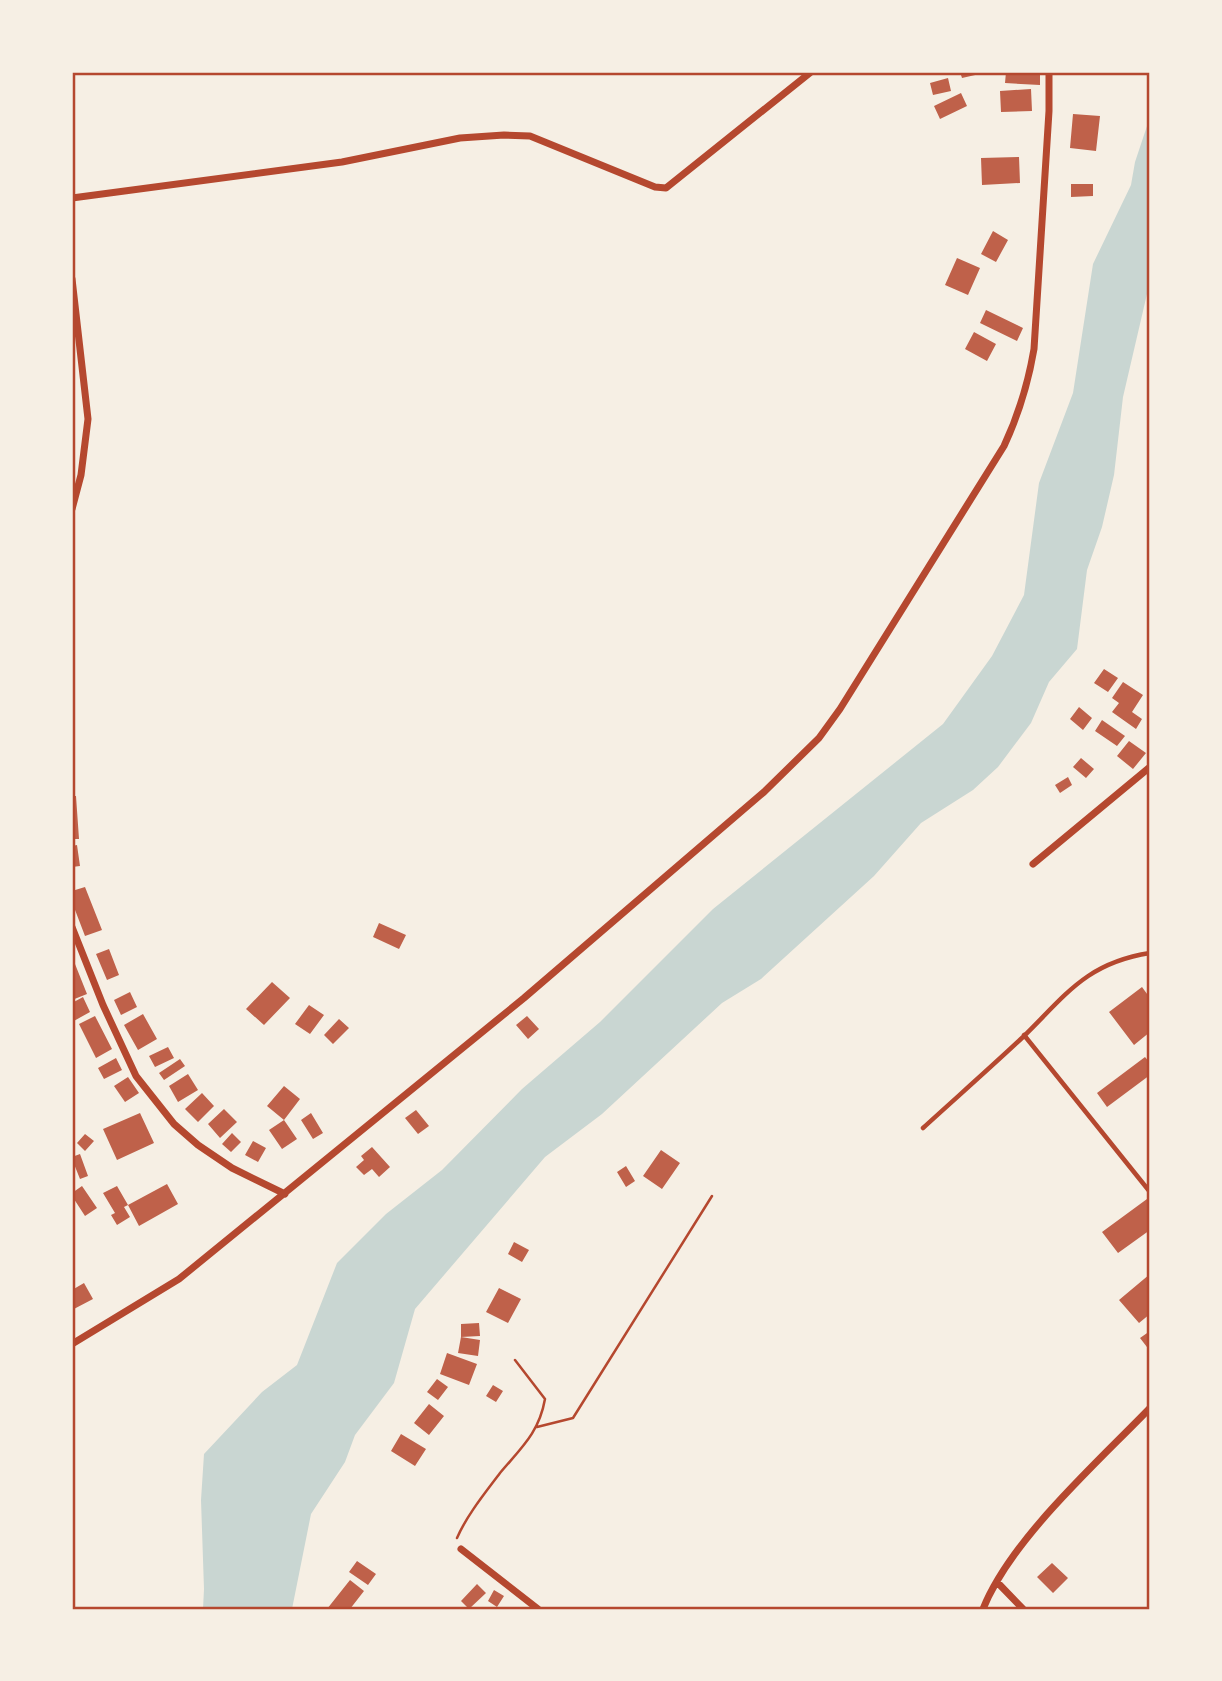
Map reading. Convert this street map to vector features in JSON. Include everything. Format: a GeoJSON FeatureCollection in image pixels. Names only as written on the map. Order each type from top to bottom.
{"type":"FeatureCollection","features":[{"type":"Feature","properties":{"kind":"street"},"geometry":{"type":"LineString","coordinates":[[72,198],[342,162],[460,138],[530,136],[655,187],[666,188],[811,72]]}},
{"type":"Feature","properties":{"kind":"street"},"geometry":{"type":"LineString","coordinates":[[72,1344],[180,1279],[285,1194],[524,998],[764,792],[819,738],[840,709],[1004,446],[1019,414],[1031,370],[1038,304],[1049,72]]}},
{"type":"Feature","properties":{"kind":"street"},"geometry":{"type":"LineString","coordinates":[[72,279],[88,419],[81,475],[72,509]]}},
{"type":"Feature","properties":{"kind":"street"},"geometry":{"type":"LineString","coordinates":[[1032,864],[1150,767]]}},
{"type":"Feature","properties":{"kind":"street"},"geometry":{"type":"LineString","coordinates":[[72,927],[136,1076],[174,1124],[198,1145],[232,1168],[285,1194]]}},
{"type":"Feature","properties":{"kind":"street"},"geometry":{"type":"LineString","coordinates":[[983,1609],[997,1582],[1021,1547],[1054,1507],[1150,1408]]}},
{"type":"Feature","properties":{"kind":"street"},"geometry":{"type":"LineString","coordinates":[[461,1549],[538,1609]]}},
{"type":"Feature","properties":{"kind":"street"},"geometry":{"type":"LineString","coordinates":[[997,1582],[1023,1609]]}},
{"type":"Feature","properties":{"kind":"lane"},"geometry":{"type":"LineString","coordinates":[[923,1128],[1084,977],[1130,956],[1150,953]]}},
{"type":"Feature","properties":{"kind":"lane"},"geometry":{"type":"LineString","coordinates":[[1024,1035],[1150,1192]]}},
{"type":"Feature","properties":{"kind":"path"},"geometry":{"type":"LineString","coordinates":[[537,1427],[573,1418],[712,1196]]}},
{"type":"Feature","properties":{"kind":"path"},"geometry":{"type":"LineString","coordinates":[[461,1549],[457,1546],[457,1536],[537,1427],[545,1399],[515,1360]]}},
{"type":"Feature","properties":{"kind":"shaded area"},"geometry":{"type":"Polygon","coordinates":[[[1150,117],[1150,281],[1123,397],[1114,475],[1102,527],[1087,570],[1077,649],[1049,682],[1031,723],[998,767],[973,790],[921,823],[874,876],[761,979],[722,1003],[602,1114],[545,1157],[415,1309],[394,1383],[355,1435],[345,1462],[311,1514],[292,1609],[203,1609],[201,1500],[204,1454],[262,1392],[297,1365],[337,1263],[386,1214],[442,1170],[522,1089],[600,1022],[713,909],[943,724],[992,656],[1024,595],[1039,483],[1073,393],[1093,264],[1131,185],[1135,162],[1150,117]]]}},
{"type":"Feature","properties":{"kind":"building"},"geometry":{"type":"Polygon","coordinates":[[[960,72],[984,72],[984,73],[962,78],[960,72]]]}},
{"type":"Feature","properties":{"kind":"building"},"geometry":{"type":"Polygon","coordinates":[[[1006,72],[1040,72],[1040,85],[1005,83],[1006,72]]]}},
{"type":"Feature","properties":{"kind":"building"},"geometry":{"type":"Polygon","coordinates":[[[948,78],[951,91],[933,95],[930,83],[948,78]]]}},
{"type":"Feature","properties":{"kind":"building"},"geometry":{"type":"Polygon","coordinates":[[[1031,89],[1032,111],[1001,112],[1000,91],[1031,89]]]}},
{"type":"Feature","properties":{"kind":"building"},"geometry":{"type":"Polygon","coordinates":[[[961,93],[967,106],[940,119],[934,106],[961,93]]]}},
{"type":"Feature","properties":{"kind":"building"},"geometry":{"type":"Polygon","coordinates":[[[1073,114],[1100,116],[1096,151],[1070,148],[1073,114]]]}},
{"type":"Feature","properties":{"kind":"building"},"geometry":{"type":"Polygon","coordinates":[[[1019,157],[1020,183],[982,185],[981,158],[1019,157]]]}},
{"type":"Feature","properties":{"kind":"building"},"geometry":{"type":"Polygon","coordinates":[[[1071,184],[1093,184],[1093,196],[1071,197],[1071,184]]]}},
{"type":"Feature","properties":{"kind":"building"},"geometry":{"type":"Polygon","coordinates":[[[993,231],[1008,240],[996,262],[981,254],[993,231]]]}},
{"type":"Feature","properties":{"kind":"building"},"geometry":{"type":"Polygon","coordinates":[[[957,258],[980,268],[968,295],[945,285],[957,258]]]}},
{"type":"Feature","properties":{"kind":"building"},"geometry":{"type":"Polygon","coordinates":[[[986,310],[1023,328],[1017,341],[980,323],[986,310]]]}},
{"type":"Feature","properties":{"kind":"building"},"geometry":{"type":"Polygon","coordinates":[[[974,332],[996,344],[987,361],[965,349],[974,332]]]}},
{"type":"Feature","properties":{"kind":"building"},"geometry":{"type":"Polygon","coordinates":[[[1104,669],[1118,678],[1108,692],[1094,683],[1104,669]]]}},
{"type":"Feature","properties":{"kind":"building"},"geometry":{"type":"Polygon","coordinates":[[[1123,682],[1143,695],[1132,712],[1142,719],[1136,729],[1112,712],[1119,703],[1112,698],[1123,682]]]}},
{"type":"Feature","properties":{"kind":"building"},"geometry":{"type":"Polygon","coordinates":[[[1079,707],[1092,718],[1083,730],[1070,719],[1079,707]]]}},
{"type":"Feature","properties":{"kind":"building"},"geometry":{"type":"Polygon","coordinates":[[[1102,720],[1125,736],[1117,746],[1095,731],[1102,720]]]}},
{"type":"Feature","properties":{"kind":"building"},"geometry":{"type":"Polygon","coordinates":[[[1129,741],[1146,753],[1133,769],[1117,756],[1129,741]]]}},
{"type":"Feature","properties":{"kind":"building"},"geometry":{"type":"Polygon","coordinates":[[[1081,758],[1094,769],[1086,778],[1073,767],[1081,758]]]}},
{"type":"Feature","properties":{"kind":"building"},"geometry":{"type":"Polygon","coordinates":[[[1068,777],[1072,785],[1060,793],[1055,785],[1068,777]]]}},
{"type":"Feature","properties":{"kind":"building"},"geometry":{"type":"Polygon","coordinates":[[[72,796],[76,796],[79,839],[72,839],[72,796]]]}},
{"type":"Feature","properties":{"kind":"building"},"geometry":{"type":"Polygon","coordinates":[[[77,845],[80,866],[72,867],[72,846],[77,845]]]}},
{"type":"Feature","properties":{"kind":"building"},"geometry":{"type":"Polygon","coordinates":[[[85,887],[102,930],[85,936],[72,902],[72,891],[85,887]]]}},
{"type":"Feature","properties":{"kind":"building"},"geometry":{"type":"Polygon","coordinates":[[[379,923],[406,935],[399,949],[373,937],[379,923]]]}},
{"type":"Feature","properties":{"kind":"building"},"geometry":{"type":"Polygon","coordinates":[[[109,949],[119,975],[107,980],[96,954],[109,949]]]}},
{"type":"Feature","properties":{"kind":"building"},"geometry":{"type":"Polygon","coordinates":[[[75,964],[87,994],[72,1000],[72,965],[75,964]]]}},
{"type":"Feature","properties":{"kind":"building"},"geometry":{"type":"Polygon","coordinates":[[[272,982],[290,998],[264,1025],[246,1009],[272,982]]]}},
{"type":"Feature","properties":{"kind":"building"},"geometry":{"type":"Polygon","coordinates":[[[1142,987],[1150,998],[1150,1032],[1134,1045],[1109,1012],[1142,987]]]}},
{"type":"Feature","properties":{"kind":"building"},"geometry":{"type":"Polygon","coordinates":[[[130,992],[137,1007],[121,1015],[114,1000],[130,992]]]}},
{"type":"Feature","properties":{"kind":"building"},"geometry":{"type":"Polygon","coordinates":[[[83,997],[90,1012],[72,1022],[72,1003],[83,997]]]}},
{"type":"Feature","properties":{"kind":"building"},"geometry":{"type":"Polygon","coordinates":[[[309,1005],[324,1015],[310,1034],[295,1024],[309,1005]]]}},
{"type":"Feature","properties":{"kind":"building"},"geometry":{"type":"Polygon","coordinates":[[[143,1014],[157,1039],[138,1050],[124,1025],[143,1014]]]}},
{"type":"Feature","properties":{"kind":"building"},"geometry":{"type":"Polygon","coordinates":[[[95,1016],[112,1049],[96,1058],[79,1024],[95,1016]]]}},
{"type":"Feature","properties":{"kind":"building"},"geometry":{"type":"Polygon","coordinates":[[[527,1016],[539,1029],[528,1039],[516,1025],[527,1016]]]}},
{"type":"Feature","properties":{"kind":"building"},"geometry":{"type":"Polygon","coordinates":[[[339,1019],[349,1028],[333,1044],[324,1035],[339,1019]]]}},
{"type":"Feature","properties":{"kind":"building"},"geometry":{"type":"Polygon","coordinates":[[[168,1047],[174,1058],[155,1067],[149,1056],[168,1047]]]}},
{"type":"Feature","properties":{"kind":"building"},"geometry":{"type":"Polygon","coordinates":[[[1145,1057],[1150,1063],[1150,1075],[1107,1107],[1097,1093],[1145,1057]]]}},
{"type":"Feature","properties":{"kind":"building"},"geometry":{"type":"Polygon","coordinates":[[[116,1058],[122,1070],[104,1079],[98,1068],[116,1058]]]}},
{"type":"Feature","properties":{"kind":"building"},"geometry":{"type":"Polygon","coordinates":[[[180,1059],[185,1066],[164,1080],[159,1073],[180,1059]]]}},
{"type":"Feature","properties":{"kind":"building"},"geometry":{"type":"Polygon","coordinates":[[[188,1074],[198,1090],[178,1102],[169,1086],[188,1074]]]}},
{"type":"Feature","properties":{"kind":"building"},"geometry":{"type":"Polygon","coordinates":[[[128,1077],[139,1093],[125,1102],[114,1086],[128,1077]]]}},
{"type":"Feature","properties":{"kind":"building"},"geometry":{"type":"Polygon","coordinates":[[[284,1086],[300,1099],[284,1120],[267,1106],[284,1086]]]}},
{"type":"Feature","properties":{"kind":"building"},"geometry":{"type":"Polygon","coordinates":[[[202,1093],[214,1106],[198,1122],[185,1109],[202,1093]]]}},
{"type":"Feature","properties":{"kind":"building"},"geometry":{"type":"Polygon","coordinates":[[[224,1109],[237,1122],[220,1138],[208,1124],[224,1109]]]}},
{"type":"Feature","properties":{"kind":"building"},"geometry":{"type":"Polygon","coordinates":[[[416,1110],[429,1126],[418,1134],[405,1118],[416,1110]]]}},
{"type":"Feature","properties":{"kind":"building"},"geometry":{"type":"Polygon","coordinates":[[[140,1113],[154,1143],[117,1160],[103,1129],[140,1113]]]}},
{"type":"Feature","properties":{"kind":"building"},"geometry":{"type":"Polygon","coordinates":[[[311,1113],[323,1133],[313,1139],[301,1120],[311,1113]]]}},
{"type":"Feature","properties":{"kind":"building"},"geometry":{"type":"Polygon","coordinates":[[[284,1120],[297,1139],[282,1149],[269,1130],[284,1120]]]}},
{"type":"Feature","properties":{"kind":"building"},"geometry":{"type":"Polygon","coordinates":[[[232,1133],[241,1142],[231,1152],[222,1144],[232,1133]]]}},
{"type":"Feature","properties":{"kind":"building"},"geometry":{"type":"Polygon","coordinates":[[[85,1134],[94,1141],[85,1151],[77,1143],[85,1134]]]}},
{"type":"Feature","properties":{"kind":"building"},"geometry":{"type":"Polygon","coordinates":[[[253,1141],[266,1148],[258,1162],[245,1155],[253,1141]]]}},
{"type":"Feature","properties":{"kind":"building"},"geometry":{"type":"Polygon","coordinates":[[[372,1147],[390,1167],[379,1177],[372,1169],[364,1175],[356,1167],[364,1160],[361,1156],[372,1147]]]}},
{"type":"Feature","properties":{"kind":"building"},"geometry":{"type":"Polygon","coordinates":[[[661,1150],[680,1163],[662,1189],[643,1176],[661,1150]]]}},
{"type":"Feature","properties":{"kind":"building"},"geometry":{"type":"Polygon","coordinates":[[[80,1154],[88,1176],[80,1179],[72,1157],[80,1154]]]}},
{"type":"Feature","properties":{"kind":"building"},"geometry":{"type":"Polygon","coordinates":[[[626,1166],[635,1181],[626,1187],[617,1172],[626,1166]]]}},
{"type":"Feature","properties":{"kind":"building"},"geometry":{"type":"Polygon","coordinates":[[[167,1184],[178,1204],[139,1226],[128,1205],[167,1184]]]}},
{"type":"Feature","properties":{"kind":"building"},"geometry":{"type":"Polygon","coordinates":[[[82,1186],[97,1208],[85,1216],[72,1196],[72,1193],[82,1186]]]}},
{"type":"Feature","properties":{"kind":"building"},"geometry":{"type":"Polygon","coordinates":[[[117,1186],[128,1205],[124,1207],[130,1217],[117,1225],[111,1215],[115,1213],[103,1193],[117,1186]]]}},
{"type":"Feature","properties":{"kind":"building"},"geometry":{"type":"Polygon","coordinates":[[[1147,1199],[1150,1204],[1150,1230],[1118,1253],[1102,1232],[1147,1199]]]}},
{"type":"Feature","properties":{"kind":"building"},"geometry":{"type":"Polygon","coordinates":[[[514,1242],[529,1250],[522,1262],[508,1254],[514,1242]]]}},
{"type":"Feature","properties":{"kind":"building"},"geometry":{"type":"Polygon","coordinates":[[[1150,1274],[1150,1314],[1139,1323],[1119,1300],[1150,1274]]]}},
{"type":"Feature","properties":{"kind":"building"},"geometry":{"type":"Polygon","coordinates":[[[84,1283],[93,1299],[72,1310],[72,1290],[84,1283]]]}},
{"type":"Feature","properties":{"kind":"building"},"geometry":{"type":"Polygon","coordinates":[[[499,1288],[521,1299],[508,1323],[486,1312],[499,1288]]]}},
{"type":"Feature","properties":{"kind":"building"},"geometry":{"type":"Polygon","coordinates":[[[479,1323],[480,1336],[461,1337],[461,1324],[479,1323]]]}},
{"type":"Feature","properties":{"kind":"building"},"geometry":{"type":"Polygon","coordinates":[[[1150,1331],[1150,1351],[1140,1338],[1150,1331]]]}},
{"type":"Feature","properties":{"kind":"building"},"geometry":{"type":"Polygon","coordinates":[[[461,1337],[480,1340],[478,1356],[458,1353],[461,1337]]]}},
{"type":"Feature","properties":{"kind":"building"},"geometry":{"type":"Polygon","coordinates":[[[447,1353],[477,1364],[469,1385],[440,1374],[447,1353]]]}},
{"type":"Feature","properties":{"kind":"building"},"geometry":{"type":"Polygon","coordinates":[[[437,1379],[448,1387],[438,1400],[427,1392],[437,1379]]]}},
{"type":"Feature","properties":{"kind":"building"},"geometry":{"type":"Polygon","coordinates":[[[493,1385],[503,1391],[496,1402],[486,1396],[493,1385]]]}},
{"type":"Feature","properties":{"kind":"building"},"geometry":{"type":"Polygon","coordinates":[[[429,1404],[444,1416],[429,1435],[414,1423],[429,1404]]]}},
{"type":"Feature","properties":{"kind":"building"},"geometry":{"type":"Polygon","coordinates":[[[401,1434],[426,1449],[415,1466],[391,1451],[401,1434]]]}},
{"type":"Feature","properties":{"kind":"building"},"geometry":{"type":"Polygon","coordinates":[[[357,1561],[376,1574],[368,1585],[349,1572],[357,1561]]]}},
{"type":"Feature","properties":{"kind":"building"},"geometry":{"type":"Polygon","coordinates":[[[1052,1563],[1068,1578],[1053,1593],[1037,1577],[1052,1563]]]}},
{"type":"Feature","properties":{"kind":"building"},"geometry":{"type":"Polygon","coordinates":[[[350,1580],[364,1591],[350,1609],[327,1609],[350,1580]]]}},
{"type":"Feature","properties":{"kind":"building"},"geometry":{"type":"Polygon","coordinates":[[[477,1584],[486,1593],[469,1609],[461,1601],[477,1584]]]}},
{"type":"Feature","properties":{"kind":"building"},"geometry":{"type":"Polygon","coordinates":[[[494,1590],[504,1596],[497,1607],[488,1601],[494,1590]]]}}]}
